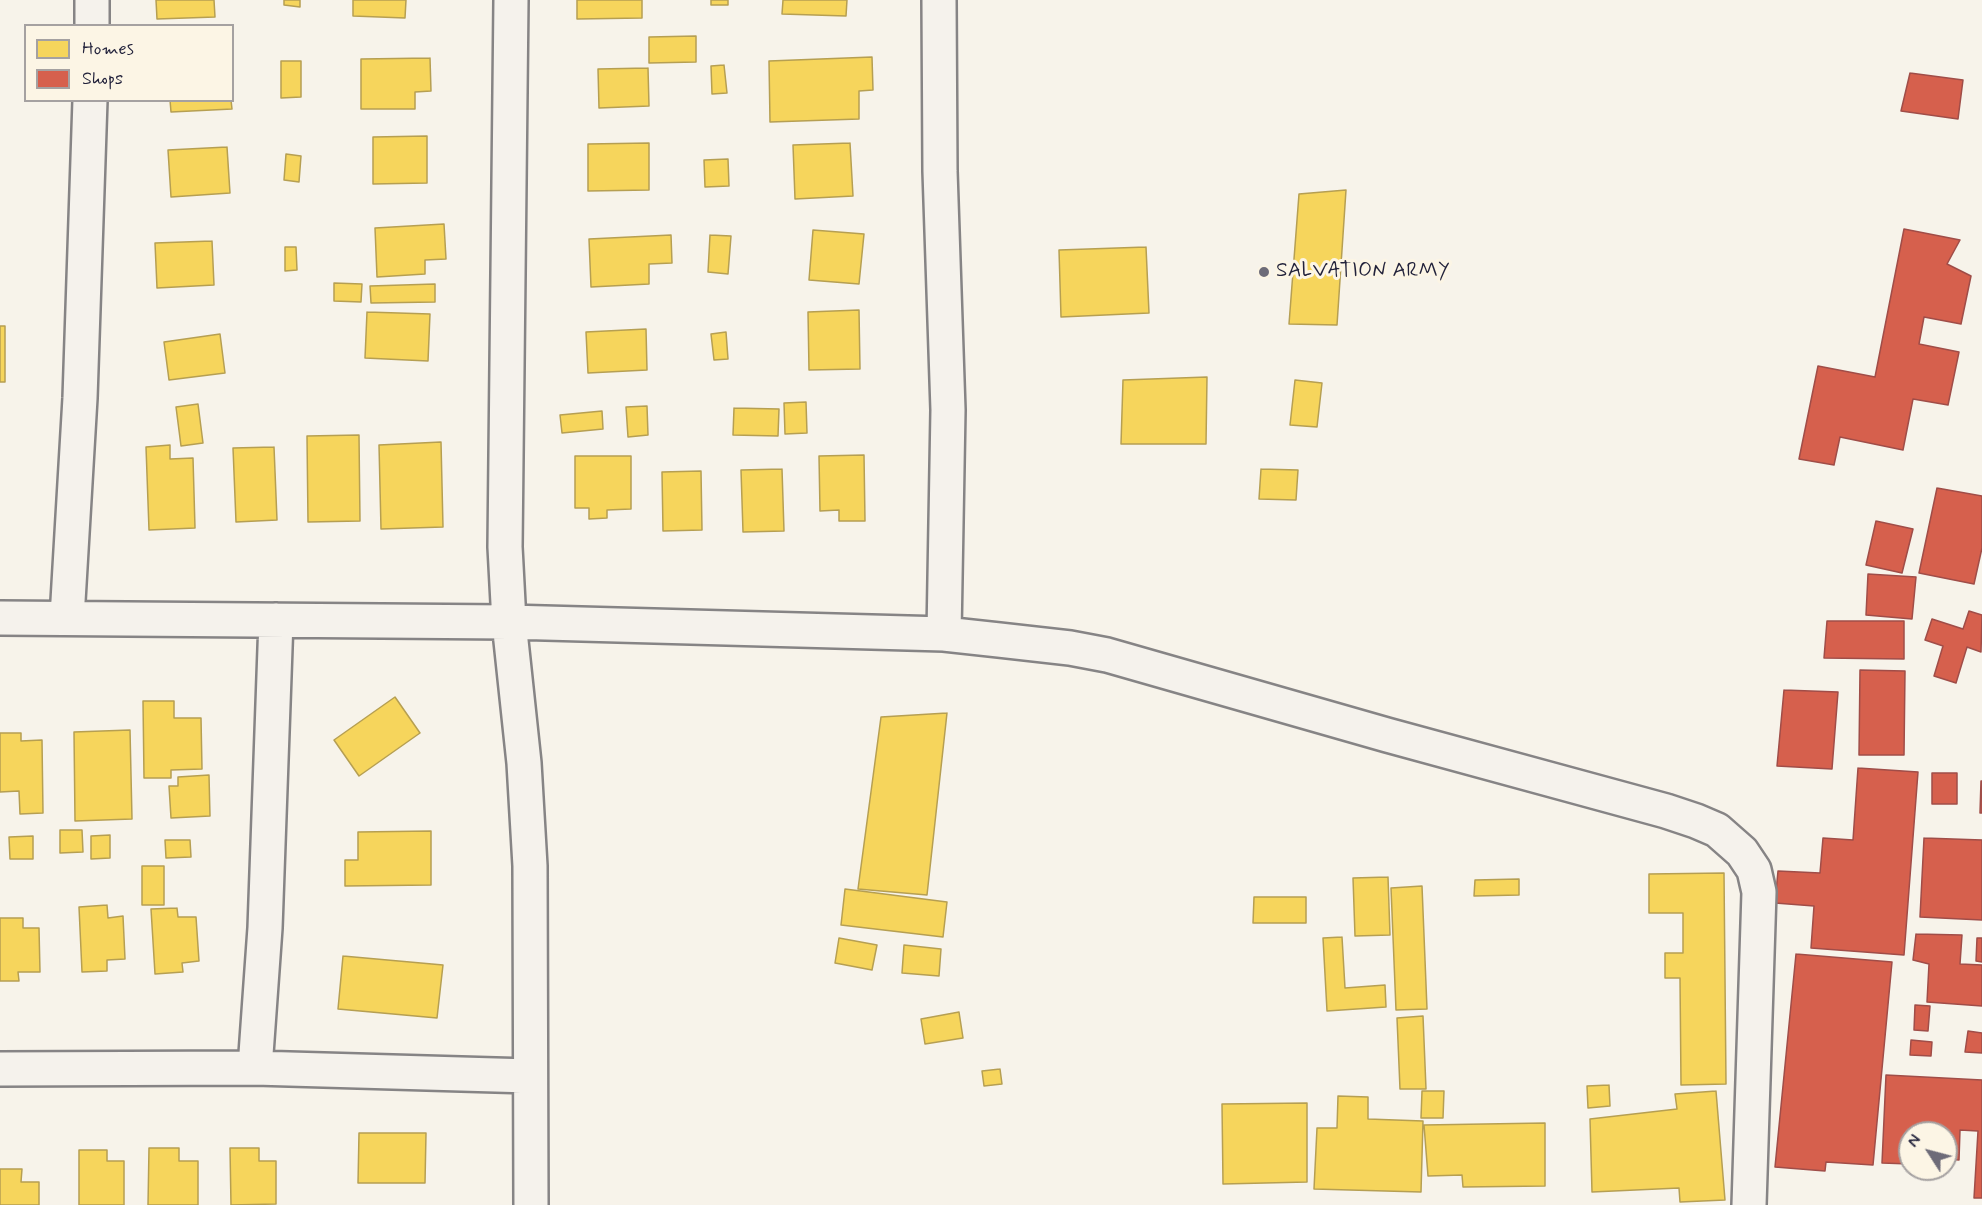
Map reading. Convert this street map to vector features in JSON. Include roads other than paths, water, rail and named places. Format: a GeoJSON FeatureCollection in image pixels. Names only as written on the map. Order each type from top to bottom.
{"type":"FeatureCollection","features":[{"type":"Feature","properties":{"kind":"street"},"geometry":{"type":"LineString","coordinates":[[92,0],[92,24]]}},
{"type":"Feature","properties":{"kind":"street"},"geometry":{"type":"LineString","coordinates":[[511,0],[506,537],[509,622],[524,763],[530,866],[531,1205]]}},
{"type":"Feature","properties":{"kind":"street"},"geometry":{"type":"LineString","coordinates":[[939,0],[940,171],[948,410],[944,634]]}},
{"type":"Feature","properties":{"kind":"street"},"geometry":{"type":"LineString","coordinates":[[67,618],[80,398],[90,102]]}},
{"type":"Feature","properties":{"kind":"street"},"geometry":{"type":"LineString","coordinates":[[0,618],[509,622],[944,634],[1070,648],[1107,655],[1666,812],[1717,830],[1742,852],[1754,870],[1759,892],[1749,1205]]}},
{"type":"Feature","properties":{"kind":"street"},"geometry":{"type":"LineString","coordinates":[[255,1068],[265,928],[276,620]]}},
{"type":"Feature","properties":{"kind":"street"},"geometry":{"type":"LineString","coordinates":[[0,1070],[255,1068],[530,1076]]}},
{"type":"Feature","properties":{"kind":"place","name":"SALVATION ARMY"},"geometry":{"type":"Point","coordinates":[1264,272]}}]}
